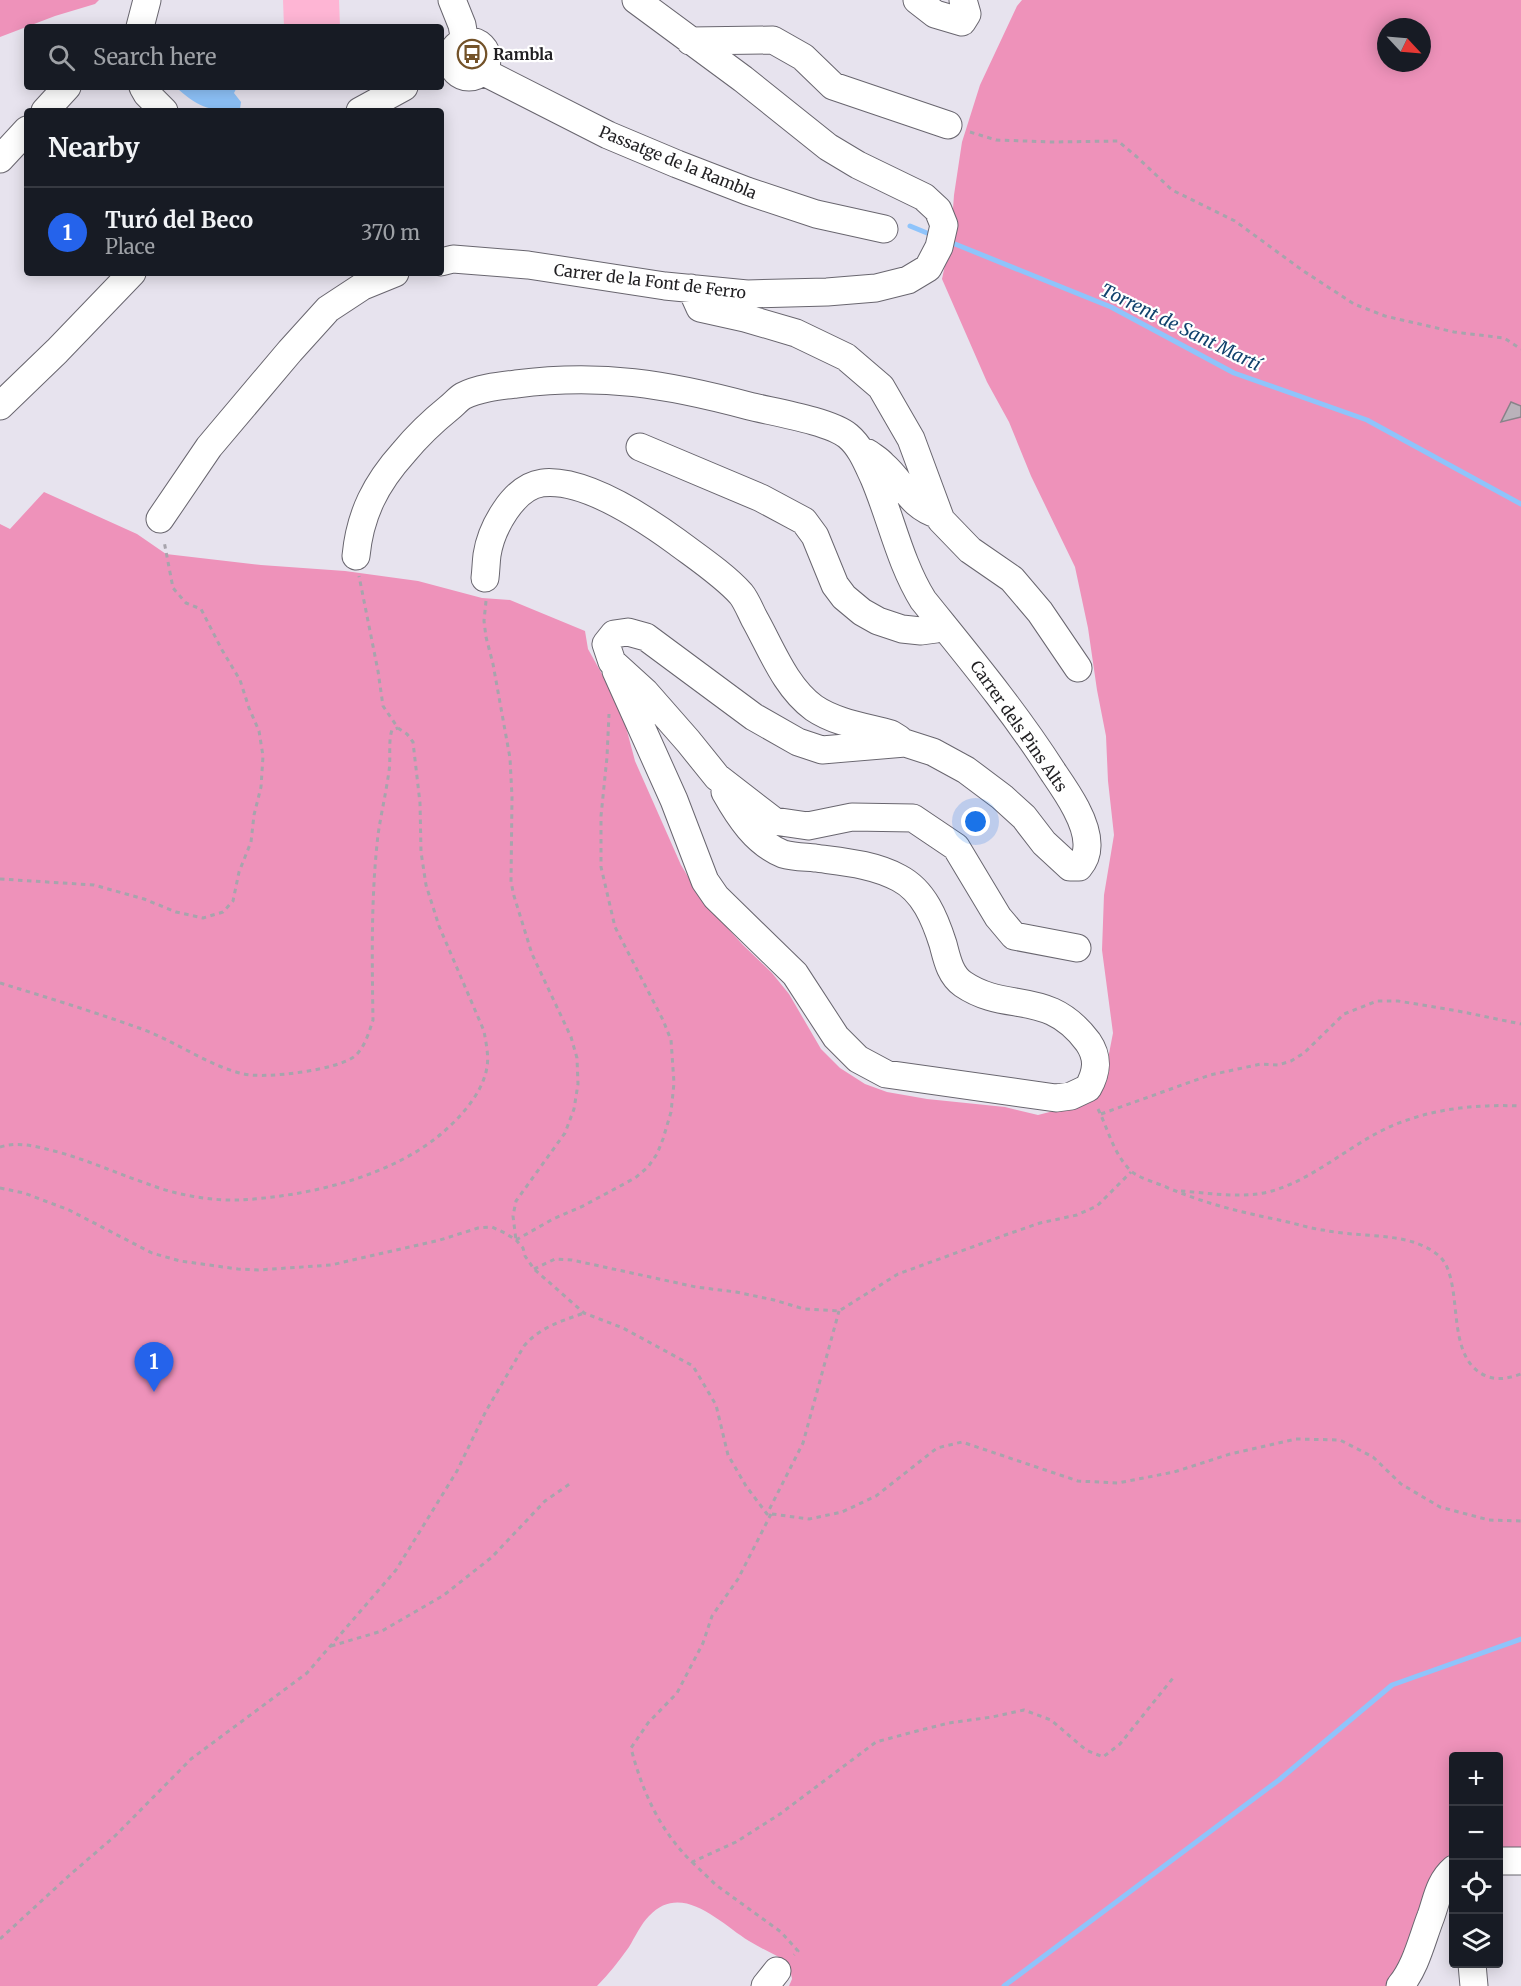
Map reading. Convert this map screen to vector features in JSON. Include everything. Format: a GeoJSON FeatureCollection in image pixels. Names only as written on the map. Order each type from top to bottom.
{"type":"FeatureCollection","features":[{"type":"Feature","properties":{"kind":"street"},"geometry":{"type":"LineString","coordinates":[[141,24],[147,0]]}},
{"type":"Feature","properties":{"kind":"street"},"geometry":{"type":"LineString","coordinates":[[452,0],[462,25],[452,58]]}},
{"type":"Feature","properties":{"kind":"street","name":"Carrer de la Font de Ferro"},"geometry":{"type":"LineString","coordinates":[[444,262],[453,260],[528,265],[747,294],[876,288],[908,280],[928,268],[939,247],[944,225],[938,210],[924,197],[858,165],[828,147],[636,0]]}},
{"type":"Feature","properties":{"kind":"street"},"geometry":{"type":"LineString","coordinates":[[917,0],[935,14],[962,22],[967,14],[963,0]]}},
{"type":"Feature","properties":{"kind":"street"},"geometry":{"type":"LineString","coordinates":[[690,40],[773,40],[803,57],[833,86],[948,125]]}},
{"type":"Feature","properties":{"kind":"street","name":"Passatge de la Rambla"},"geometry":{"type":"LineString","coordinates":[[452,58],[453,68],[461,75],[472,77],[482,71],[608,135],[677,164],[816,214],[884,229]]}},
{"type":"Feature","properties":{"kind":"street"},"geometry":{"type":"LineString","coordinates":[[48,108],[64,90]]}},
{"type":"Feature","properties":{"kind":"street"},"geometry":{"type":"LineString","coordinates":[[146,90],[161,108]]}},
{"type":"Feature","properties":{"kind":"street"},"geometry":{"type":"LineString","coordinates":[[366,108],[398,90]]}},
{"type":"Feature","properties":{"kind":"street"},"geometry":{"type":"LineString","coordinates":[[0,159],[24,133]]}},
{"type":"Feature","properties":{"kind":"street"},"geometry":{"type":"LineString","coordinates":[[0,406],[129,276]]}},
{"type":"Feature","properties":{"kind":"street"},"geometry":{"type":"LineString","coordinates":[[160,519],[209,447],[328,309],[363,286],[388,276]]}},
{"type":"Feature","properties":{"kind":"street"},"geometry":{"type":"LineString","coordinates":[[691,288],[700,308],[746,318],[796,333],[846,357],[881,387],[911,439],[941,520],[970,550],[1012,579],[1040,612],[1078,668]]}},
{"type":"Feature","properties":{"kind":"street"},"geometry":{"type":"LineString","coordinates":[[356,556],[367,505],[389,468],[425,428],[464,396],[491,387],[533,382],[593,379],[647,383],[693,391],[823,425],[846,434],[884,465],[911,499],[927,511],[939,515]]}},
{"type":"Feature","properties":{"kind":"street","name":"Carrer dels Pins Alts"},"geometry":{"type":"LineString","coordinates":[[612,662],[606,644],[614,634],[628,632],[646,637],[754,717],[798,742],[822,750],[905,743],[933,752],[975,776],[1002,797],[1024,817],[1044,843],[1070,867],[1079,867],[1084,860],[1087,846],[1083,825],[1068,794],[1014,713],[923,600],[911,579],[885,503],[857,445]]}},
{"type":"Feature","properties":{"kind":"street"},"geometry":{"type":"LineString","coordinates":[[640,447],[761,498],[804,521],[815,536],[835,585],[844,597],[862,612],[878,621],[902,629],[921,631],[936,629],[943,625]]}},
{"type":"Feature","properties":{"kind":"street"},"geometry":{"type":"LineString","coordinates":[[485,578],[487,554],[496,527],[509,505],[523,490],[540,483],[558,483],[584,489],[623,507],[658,529],[741,594],[780,667],[798,692],[814,708],[836,719],[891,734],[905,743]]}},
{"type":"Feature","properties":{"kind":"street"},"geometry":{"type":"LineString","coordinates":[[612,662],[645,692],[688,741],[717,777],[737,812],[754,834],[769,846],[785,855],[855,863],[901,878],[919,894],[931,912],[951,970],[962,983],[980,993],[1041,1006],[1074,1024],[1093,1050],[1097,1066],[1088,1088],[1071,1096],[1056,1098],[886,1074],[858,1059],[836,1037],[795,974],[716,897],[705,881],[674,800],[612,662]]}},
{"type":"Feature","properties":{"kind":"street"},"geometry":{"type":"LineString","coordinates":[[717,777],[774,821],[808,826],[852,817],[913,818],[956,847],[998,916],[1014,936],[1077,948]]}},
{"type":"Feature","properties":{"kind":"street"},"geometry":{"type":"LineString","coordinates":[[1503,1861],[1521,1861]]}},
{"type":"Feature","properties":{"kind":"street"},"geometry":{"type":"LineString","coordinates":[[1400,1986],[1416,1958],[1439,1888],[1449,1875]]}},
{"type":"Feature","properties":{"kind":"street"},"geometry":{"type":"LineString","coordinates":[[1472,1968],[1474,1986]]}},
{"type":"Feature","properties":{"kind":"path"},"geometry":{"type":"LineString","coordinates":[[948,125],[996,140],[1118,141],[1172,190],[1235,220],[1302,270],[1354,304],[1397,319],[1454,332],[1504,338],[1521,349]]}},
{"type":"Feature","properties":{"kind":"path"},"geometry":{"type":"LineString","coordinates":[[0,879],[94,885],[144,899],[176,912],[203,918],[223,912],[233,901],[239,872],[251,842],[254,815],[261,787],[263,756],[259,731],[240,680],[201,609],[186,603],[173,588],[160,519]]}},
{"type":"Feature","properties":{"kind":"path"},"geometry":{"type":"LineString","coordinates":[[0,1147],[18,1144],[37,1147],[89,1161],[149,1185],[178,1193],[239,1200],[301,1192],[379,1170],[404,1159],[427,1145],[462,1113],[482,1082],[487,1067],[484,1031],[439,926],[426,885],[421,852],[420,803],[413,742],[398,728],[383,706],[356,556]]}},
{"type":"Feature","properties":{"kind":"path"},"geometry":{"type":"LineString","coordinates":[[485,578],[486,637],[510,758],[511,882],[532,954],[571,1037],[577,1058],[578,1084],[574,1108],[565,1133],[516,1201],[513,1216],[516,1240]]}},
{"type":"Feature","properties":{"kind":"path"},"geometry":{"type":"LineString","coordinates":[[516,1240],[635,1178],[648,1167],[657,1154],[670,1112],[674,1083],[671,1040],[615,927],[601,867],[601,816],[608,757],[609,710]]}},
{"type":"Feature","properties":{"kind":"path"},"geometry":{"type":"LineString","coordinates":[[0,983],[140,1028],[244,1074],[283,1074],[333,1066],[356,1055],[368,1036],[373,1020],[373,895],[378,833],[390,769],[390,736],[392,730],[398,728]]}},
{"type":"Feature","properties":{"kind":"path"},"geometry":{"type":"LineString","coordinates":[[1521,1024],[1449,1009],[1398,1001],[1377,1001],[1344,1014],[1304,1053],[1291,1061],[1278,1065],[1261,1064],[1210,1075],[1101,1114],[1122,1160],[1131,1172],[1176,1191],[1253,1216],[1323,1230],[1407,1240],[1435,1253],[1445,1263],[1454,1296],[1460,1342],[1466,1359],[1478,1372],[1492,1378],[1506,1378],[1521,1374]]}},
{"type":"Feature","properties":{"kind":"path"},"geometry":{"type":"LineString","coordinates":[[1176,1191],[1247,1194],[1270,1192],[1297,1181],[1383,1131],[1410,1119],[1466,1107],[1521,1106]]}},
{"type":"Feature","properties":{"kind":"path"},"geometry":{"type":"LineString","coordinates":[[534,1269],[555,1259],[572,1260],[696,1287],[774,1300],[804,1309],[839,1311],[898,1274],[1018,1231],[1077,1215],[1096,1206],[1131,1172]]}},
{"type":"Feature","properties":{"kind":"path"},"geometry":{"type":"LineString","coordinates":[[0,1188],[24,1193],[69,1209],[152,1253],[238,1269],[258,1270],[332,1265],[478,1228],[492,1227],[516,1240],[534,1269],[584,1312],[623,1328],[693,1366],[716,1405],[728,1455],[746,1486],[769,1514],[809,1518],[842,1512],[876,1496],[937,1448],[962,1442],[1078,1481],[1118,1483],[1174,1472],[1230,1454],[1296,1439],[1340,1440],[1373,1457],[1401,1484],[1440,1506],[1490,1520],[1521,1521]]}},
{"type":"Feature","properties":{"kind":"path"},"geometry":{"type":"LineString","coordinates":[[771,1979],[798,1951],[782,1932],[716,1885],[670,1836],[653,1811],[638,1772],[632,1748],[648,1723],[677,1694],[703,1643],[712,1616],[738,1579],[803,1443],[839,1311]]}},
{"type":"Feature","properties":{"kind":"path"},"geometry":{"type":"LineString","coordinates":[[0,1939],[116,1836],[191,1759],[307,1673],[396,1570],[457,1470],[486,1411],[524,1346],[542,1329],[584,1312]]}},
{"type":"Feature","properties":{"kind":"path"},"geometry":{"type":"LineString","coordinates":[[329,1647],[382,1631],[444,1595],[492,1557],[544,1502],[571,1483]]}},
{"type":"Feature","properties":{"kind":"path"},"geometry":{"type":"LineString","coordinates":[[692,1862],[736,1842],[780,1814],[876,1742],[917,1731],[1024,1710],[1051,1720],[1086,1750],[1103,1757],[1120,1744],[1173,1678]]}},
{"type":"Feature","properties":{"kind":"shaded area"},"geometry":{"type":"Polygon","coordinates":[[[0,0],[99,0],[95,4],[34,24],[24,24],[24,28],[0,37],[0,0]]]}},
{"type":"Feature","properties":{"kind":"shaded area"},"geometry":{"type":"Polygon","coordinates":[[[283,0],[339,0],[340,24],[284,24],[283,0]]]}},
{"type":"Feature","properties":{"kind":"shaded area"},"geometry":{"type":"Polygon","coordinates":[[[1022,0],[1521,0],[1521,1850],[1503,1848],[1503,1752],[1449,1752],[1449,1859],[1435,1876],[1392,1986],[789,1986],[792,1979],[789,1963],[749,1941],[700,1909],[687,1904],[674,1903],[662,1906],[649,1916],[629,1947],[597,1986],[0,1986],[0,524],[10,529],[44,492],[137,534],[166,554],[261,565],[345,571],[418,581],[482,598],[510,600],[585,631],[588,649],[621,708],[635,761],[681,865],[702,900],[789,994],[821,1049],[840,1068],[865,1084],[887,1092],[927,1099],[1005,1107],[1038,1115],[1069,1107],[1106,1069],[1113,1033],[1102,950],[1104,895],[1114,835],[1106,736],[1075,567],[1031,476],[1009,422],[987,382],[942,279],[951,237],[954,195],[962,142],[980,85],[1017,6],[1022,0]]]}},
{"type":"Feature","properties":{"kind":"water"},"geometry":{"type":"Polygon","coordinates":[[[180,90],[236,90],[234,93],[241,102],[240,108],[211,108],[190,99],[180,90]]]}},
{"type":"Feature","properties":{"kind":"building"},"geometry":{"type":"Polygon","coordinates":[[[1511,402],[1521,406],[1521,417],[1501,422],[1511,402]]]}},
{"type":"Feature","properties":{"kind":"waterway","name":"Torrent de Sant Martí"},"geometry":{"type":"LineString","coordinates":[[910,226],[927,233]]}},
{"type":"Feature","properties":{"kind":"waterway","name":"Torrent de Sant Martí"},"geometry":{"type":"LineString","coordinates":[[955,244],[1111,307],[1234,373],[1367,420],[1521,504]]}},
{"type":"Feature","properties":{"kind":"waterway"},"geometry":{"type":"LineString","coordinates":[[1004,1986],[1279,1780],[1392,1685],[1521,1639]]}},
{"type":"Feature","properties":{"kind":"place","name":"Rambla"},"geometry":{"type":"Point","coordinates":[472,54]}},
{"type":"Feature","properties":{"kind":"place","name":"Turó del Beco"},"geometry":{"type":"Point","coordinates":[154,1392]}}]}
